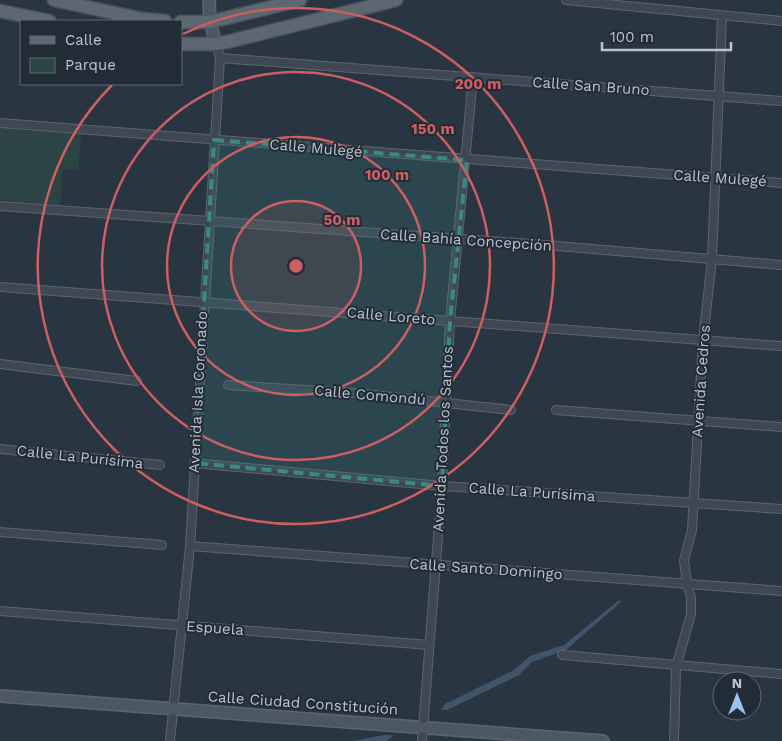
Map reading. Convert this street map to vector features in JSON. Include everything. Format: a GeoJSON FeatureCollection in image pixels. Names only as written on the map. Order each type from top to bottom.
{"type":"FeatureCollection","features":[{"type":"Feature","properties":{"kind":"main road"},"geometry":{"type":"LineString","coordinates":[[54,0],[154,20]]}},
{"type":"Feature","properties":{"kind":"main road"},"geometry":{"type":"LineString","coordinates":[[182,22],[210,22],[300,0]]}},
{"type":"Feature","properties":{"kind":"main road"},"geometry":{"type":"LineString","coordinates":[[182,44],[216,44],[396,0]]}},
{"type":"Feature","properties":{"kind":"main road"},"geometry":{"type":"LineString","coordinates":[[0,11],[44,20]]}},
{"type":"Feature","properties":{"kind":"street"},"geometry":{"type":"LineString","coordinates":[[209,0],[210,22],[216,44]]}},
{"type":"Feature","properties":{"kind":"street"},"geometry":{"type":"LineString","coordinates":[[566,0],[722,17],[782,21]]}},
{"type":"Feature","properties":{"kind":"street","name":"Avenida Cedros"},"geometry":{"type":"LineString","coordinates":[[674,741],[678,652],[687,633],[691,614],[691,598],[684,560],[692,530],[692,502],[703,340],[712,259],[722,17]]}},
{"type":"Feature","properties":{"kind":"street","name":"Avenida Isla Coronado"},"geometry":{"type":"LineString","coordinates":[[170,741],[190,546],[220,58],[216,44]]}},
{"type":"Feature","properties":{"kind":"street","name":"Calle San Bruno"},"geometry":{"type":"LineString","coordinates":[[220,58],[782,101]]}},
{"type":"Feature","properties":{"kind":"street","name":"Avenida Todos los Santos"},"geometry":{"type":"LineString","coordinates":[[422,741],[442,486],[450,321],[467,160],[473,77]]}},
{"type":"Feature","properties":{"kind":"street","name":"Calle Mulegé"},"geometry":{"type":"LineString","coordinates":[[0,123],[782,183]]}},
{"type":"Feature","properties":{"kind":"street","name":"Calle Bahía Concepción"},"geometry":{"type":"LineString","coordinates":[[0,206],[782,265]]}},
{"type":"Feature","properties":{"kind":"street","name":"Calle Loreto"},"geometry":{"type":"LineString","coordinates":[[0,287],[204,303],[357,312],[450,321],[782,346]]}},
{"type":"Feature","properties":{"kind":"street"},"geometry":{"type":"LineString","coordinates":[[0,364],[137,380]]}},
{"type":"Feature","properties":{"kind":"street","name":"Calle Comondú"},"geometry":{"type":"LineString","coordinates":[[228,385],[446,402],[511,410]]}},
{"type":"Feature","properties":{"kind":"street"},"geometry":{"type":"LineString","coordinates":[[556,410],[782,428]]}},
{"type":"Feature","properties":{"kind":"street","name":"Calle La Purísima"},"geometry":{"type":"LineString","coordinates":[[0,449],[160,465]]}},
{"type":"Feature","properties":{"kind":"street","name":"Calle La Purísima"},"geometry":{"type":"LineString","coordinates":[[194,462],[442,486],[692,502],[782,510]]}},
{"type":"Feature","properties":{"kind":"street"},"geometry":{"type":"LineString","coordinates":[[0,532],[162,545]]}},
{"type":"Feature","properties":{"kind":"street","name":"Calle Santo Domingo"},"geometry":{"type":"LineString","coordinates":[[190,546],[782,591]]}},
{"type":"Feature","properties":{"kind":"street","name":"Espuela"},"geometry":{"type":"LineString","coordinates":[[0,610],[430,644]]}},
{"type":"Feature","properties":{"kind":"street"},"geometry":{"type":"LineString","coordinates":[[562,655],[676,667],[782,674]]}},
{"type":"Feature","properties":{"kind":"street","name":"Calle Ciudad Constitución"},"geometry":{"type":"LineString","coordinates":[[0,696],[603,741]]}},
{"type":"Feature","properties":{"kind":"highlighted area"},"geometry":{"type":"Polygon","coordinates":[[[214,140],[467,160],[450,321],[442,486],[194,463],[214,140]]]}},
{"type":"Feature","properties":{"kind":"green space"},"geometry":{"type":"Polygon","coordinates":[[[0,128],[81,135],[78,170],[63,169],[60,205],[0,200],[0,128]]]}},
{"type":"Feature","properties":{"kind":"water"},"geometry":{"type":"Polygon","coordinates":[[[618,601],[622,601],[566,650],[532,662],[519,675],[447,710],[441,710],[445,704],[514,670],[530,656],[564,645],[618,601]]]}},
{"type":"Feature","properties":{"kind":"water"},"geometry":{"type":"Polygon","coordinates":[[[394,735],[387,741],[353,741],[394,735]]]}}]}
